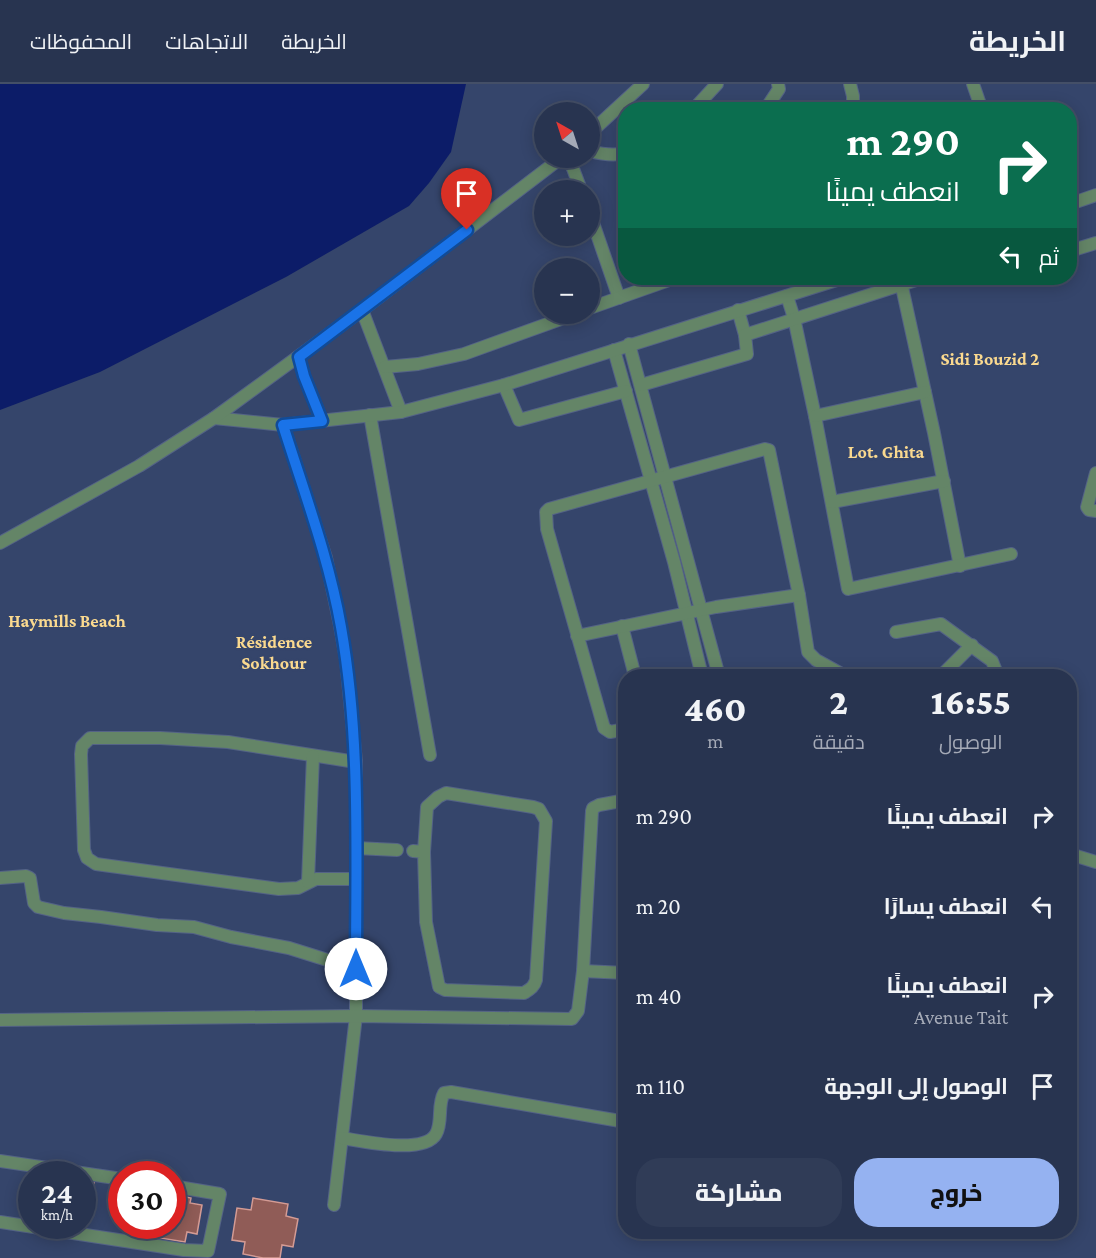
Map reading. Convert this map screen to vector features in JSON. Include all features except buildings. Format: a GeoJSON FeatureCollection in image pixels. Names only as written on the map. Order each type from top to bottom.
{"type":"FeatureCollection","features":[{"type":"Feature","properties":{"kind":"street"},"geometry":{"type":"LineString","coordinates":[[623,102],[643,84]]}},
{"type":"Feature","properties":{"kind":"street"},"geometry":{"type":"LineString","coordinates":[[700,102],[717,84]]}},
{"type":"Feature","properties":{"kind":"street"},"geometry":{"type":"LineString","coordinates":[[770,102],[779,89],[778,84]]}},
{"type":"Feature","properties":{"kind":"street"},"geometry":{"type":"LineString","coordinates":[[850,84],[853,102]]}},
{"type":"Feature","properties":{"kind":"street"},"geometry":{"type":"LineString","coordinates":[[973,84],[979,102]]}},
{"type":"Feature","properties":{"kind":"street"},"geometry":{"type":"LineString","coordinates":[[600,123],[618,107]]}},
{"type":"Feature","properties":{"kind":"street"},"geometry":{"type":"LineString","coordinates":[[600,153],[618,155]]}},
{"type":"Feature","properties":{"kind":"street"},"geometry":{"type":"LineString","coordinates":[[0,543],[139,466],[214,418],[362,310],[548,168]]}},
{"type":"Feature","properties":{"kind":"street"},"geometry":{"type":"LineString","coordinates":[[1077,202],[1096,195]]}},
{"type":"Feature","properties":{"kind":"street"},"geometry":{"type":"LineString","coordinates":[[600,243],[619,298]]}},
{"type":"Feature","properties":{"kind":"street"},"geometry":{"type":"LineString","coordinates":[[1077,249],[1096,243]]}},
{"type":"Feature","properties":{"kind":"street"},"geometry":{"type":"LineString","coordinates":[[600,305],[655,285]]}},
{"type":"Feature","properties":{"kind":"street"},"geometry":{"type":"LineString","coordinates":[[214,418],[283,425],[401,412],[504,385],[821,285]]}},
{"type":"Feature","properties":{"kind":"street"},"geometry":{"type":"LineString","coordinates":[[745,335],[889,285]]}},
{"type":"Feature","properties":{"kind":"street"},"geometry":{"type":"LineString","coordinates":[[902,285],[960,566]]}},
{"type":"Feature","properties":{"kind":"street"},"geometry":{"type":"LineString","coordinates":[[787,296],[794,318],[848,589],[1011,554]]}},
{"type":"Feature","properties":{"kind":"street"},"geometry":{"type":"LineString","coordinates":[[362,310],[401,412]]}},
{"type":"Feature","properties":{"kind":"street"},"geometry":{"type":"LineString","coordinates":[[641,385],[747,354],[745,335],[738,310]]}},
{"type":"Feature","properties":{"kind":"street"},"geometry":{"type":"LineString","coordinates":[[385,367],[418,364],[464,354],[547,324]]}},
{"type":"Feature","properties":{"kind":"street"},"geometry":{"type":"LineString","coordinates":[[629,344],[717,669]]}},
{"type":"Feature","properties":{"kind":"street"},"geometry":{"type":"LineString","coordinates":[[614,350],[700,669]]}},
{"type":"Feature","properties":{"kind":"street"},"geometry":{"type":"LineString","coordinates":[[299,357],[322,421]]}},
{"type":"Feature","properties":{"kind":"street"},"geometry":{"type":"LineString","coordinates":[[504,385],[519,420],[626,390]]}},
{"type":"Feature","properties":{"kind":"street"},"geometry":{"type":"LineString","coordinates":[[814,416],[925,392]]}},
{"type":"Feature","properties":{"kind":"street"},"geometry":{"type":"LineString","coordinates":[[370,416],[430,755]]}},
{"type":"Feature","properties":{"kind":"street"},"geometry":{"type":"LineString","coordinates":[[283,425],[326,558],[346,659],[356,762],[356,1017],[334,1205]]}},
{"type":"Feature","properties":{"kind":"street"},"geometry":{"type":"LineString","coordinates":[[618,730],[609,732],[604,728],[547,529],[546,512],[560,506],[765,449],[769,450],[808,652],[816,660],[832,669]]}},
{"type":"Feature","properties":{"kind":"street"},"geometry":{"type":"LineString","coordinates":[[1096,473],[1087,507],[1089,510],[1096,511]]}},
{"type":"Feature","properties":{"kind":"street"},"geometry":{"type":"LineString","coordinates":[[832,502],[944,481]]}},
{"type":"Feature","properties":{"kind":"street"},"geometry":{"type":"LineString","coordinates":[[577,636],[700,610],[799,596]]}},
{"type":"Feature","properties":{"kind":"street"},"geometry":{"type":"LineString","coordinates":[[896,632],[941,624],[972,645],[992,662],[995,669]]}},
{"type":"Feature","properties":{"kind":"street"},"geometry":{"type":"LineString","coordinates":[[622,626],[633,669]]}},
{"type":"Feature","properties":{"kind":"street"},"geometry":{"type":"LineString","coordinates":[[948,669],[972,645]]}},
{"type":"Feature","properties":{"kind":"street"},"geometry":{"type":"LineString","coordinates":[[356,762],[228,742],[160,738],[90,738],[82,746],[81,754],[84,850],[91,861],[106,867],[279,889],[298,888],[316,879],[356,879]]}},
{"type":"Feature","properties":{"kind":"street"},"geometry":{"type":"LineString","coordinates":[[308,882],[313,756]]}},
{"type":"Feature","properties":{"kind":"street"},"geometry":{"type":"LineString","coordinates":[[446,793],[533,807],[544,814],[546,821],[536,981],[529,990],[524,993],[445,990],[439,987],[426,922],[418,851],[427,807],[446,793]]}},
{"type":"Feature","properties":{"kind":"street"},"geometry":{"type":"LineString","coordinates":[[0,1020],[356,1017],[572,1019],[578,1011],[583,971],[592,811],[599,805],[618,801]]}},
{"type":"Feature","properties":{"kind":"street"},"geometry":{"type":"LineString","coordinates":[[356,848],[397,850]]}},
{"type":"Feature","properties":{"kind":"street"},"geometry":{"type":"LineString","coordinates":[[1077,856],[1096,862]]}},
{"type":"Feature","properties":{"kind":"street"},"geometry":{"type":"LineString","coordinates":[[0,878],[26,876],[30,878],[34,903],[45,909],[64,914],[194,927],[231,937],[290,948],[356,969]]}},
{"type":"Feature","properties":{"kind":"street"},"geometry":{"type":"LineString","coordinates":[[583,971],[618,973]]}},
{"type":"Feature","properties":{"kind":"street"},"geometry":{"type":"LineString","coordinates":[[342,1138],[396,1146],[423,1143],[432,1139],[438,1132],[441,1098],[444,1093],[451,1092],[618,1121]]}},
{"type":"Feature","properties":{"kind":"street"},"geometry":{"type":"LineString","coordinates":[[0,1161],[108,1177]]}},
{"type":"Feature","properties":{"kind":"street"},"geometry":{"type":"LineString","coordinates":[[112,1239],[184,1250],[208,1251],[220,1194],[186,1188]]}},
{"type":"Feature","properties":{"kind":"street"},"geometry":{"type":"LineString","coordinates":[[0,1222],[108,1238]]}},
{"type":"Feature","properties":{"kind":"shaded area"},"geometry":{"type":"Polygon","coordinates":[[[0,84],[466,84],[451,152],[409,206],[286,277],[100,372],[0,410],[0,84]]]}},
{"type":"Feature","properties":{"kind":"district","name":"Sidi Bouzid 2"},"geometry":{"type":"Point","coordinates":[990,359]}},
{"type":"Feature","properties":{"kind":"district","name":"Lot. Ghita"},"geometry":{"type":"Point","coordinates":[886,452]}},
{"type":"Feature","properties":{"kind":"district","name":"Haymills Beach"},"geometry":{"type":"Point","coordinates":[67,621]}},
{"type":"Feature","properties":{"kind":"district","name":"Résidence Sokhour"},"geometry":{"type":"Point","coordinates":[274,652]}},
{"type":"Feature","properties":{"kind":"route"},"geometry":{"type":"LineString","coordinates":[[356,969],[356,762],[346,659],[326,558],[283,425],[322,421],[310,394],[299,357],[467,230]]}}]}
